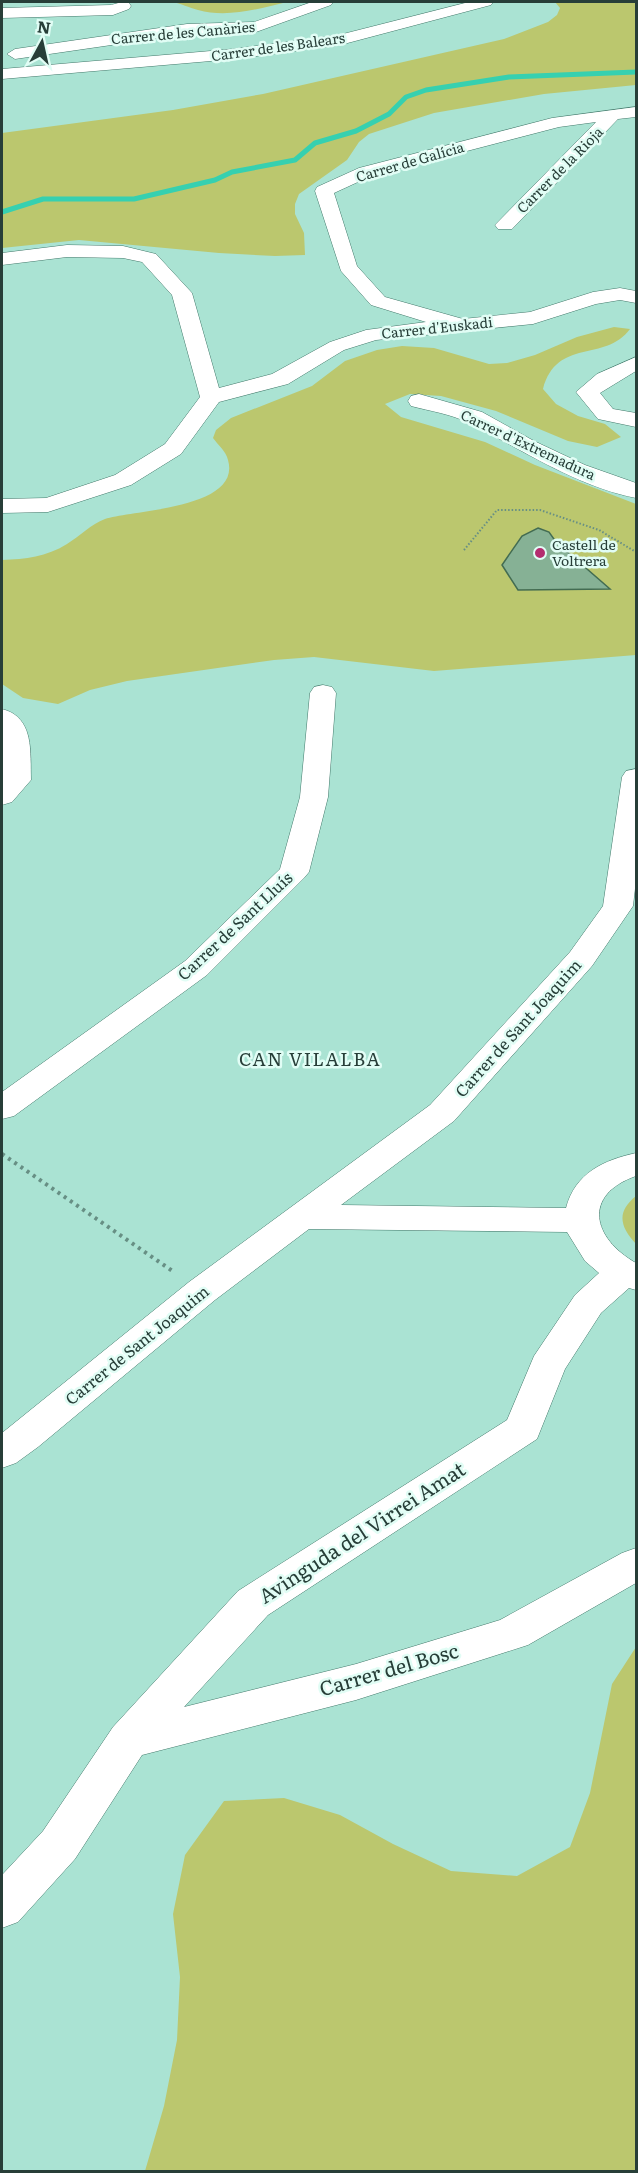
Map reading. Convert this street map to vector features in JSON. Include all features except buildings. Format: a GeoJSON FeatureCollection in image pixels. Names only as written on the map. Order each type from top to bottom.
{"type":"FeatureCollection","features":[{"type":"Feature","properties":{"kind":"street","name":"Carrer de les Canàries"},"geometry":{"type":"LineString","coordinates":[[2,58],[110,39],[188,29],[256,27],[325,2]]}},
{"type":"Feature","properties":{"kind":"street","name":"Carrer de les Balears"},"geometry":{"type":"LineString","coordinates":[[67,70],[234,54],[340,40],[485,2]]}},
{"type":"Feature","properties":{"kind":"street"},"geometry":{"type":"LineString","coordinates":[[2,13],[113,10],[123,6]]}},
{"type":"Feature","properties":{"kind":"street"},"geometry":{"type":"LineString","coordinates":[[2,74],[67,70]]}},
{"type":"Feature","properties":{"kind":"street"},"geometry":{"type":"LineString","coordinates":[[23,88],[67,70]]}},
{"type":"Feature","properties":{"kind":"street","name":"Carrer de Galícia"},"geometry":{"type":"LineString","coordinates":[[463,325],[378,301],[348,267],[324,191],[376,169],[558,122],[636,112]]}},
{"type":"Feature","properties":{"kind":"street","name":"Carrer de la Rioja"},"geometry":{"type":"LineString","coordinates":[[505,225],[614,114]]}},
{"type":"Feature","properties":{"kind":"street"},"geometry":{"type":"LineString","coordinates":[[2,259],[67,251],[123,252],[149,258],[182,293],[211,397],[173,449],[123,480],[48,505],[2,506]]}},
{"type":"Feature","properties":{"kind":"street","name":"Carrer d'Euskadi"},"geometry":{"type":"LineString","coordinates":[[211,397],[280,379],[337,346],[374,334],[533,318],[593,298],[620,294],[636,297]]}},
{"type":"Feature","properties":{"kind":"street"},"geometry":{"type":"LineString","coordinates":[[636,363],[604,379],[587,392],[606,414],[636,420]]}},
{"type":"Feature","properties":{"kind":"street","name":"Carrer d'Extremadura"},"geometry":{"type":"LineString","coordinates":[[419,401],[474,417],[526,446],[577,470],[636,491]]}},
{"type":"Feature","properties":{"kind":"street","name":"Carrer de Sant Lluís"},"geometry":{"type":"LineString","coordinates":[[2,1108],[195,968],[294,872],[314,797],[323,693]]}},
{"type":"Feature","properties":{"kind":"street"},"geometry":{"type":"LineString","coordinates":[[2,717],[16,733],[17,780],[2,796]]}},
{"type":"Feature","properties":{"kind":"street","name":"Carrer de Sant Joaquim"},"geometry":{"type":"LineString","coordinates":[[2,1453],[202,1291],[442,1113],[581,959],[618,906],[636,777]]}},
{"type":"Feature","properties":{"kind":"street"},"geometry":{"type":"LineString","coordinates":[[630,1275],[602,1258],[587,1239],[581,1220],[584,1200],[596,1184],[615,1171],[636,1164]]}},
{"type":"Feature","properties":{"kind":"street"},"geometry":{"type":"LineString","coordinates":[[303,1217],[581,1220]]}},
{"type":"Feature","properties":{"kind":"street","name":"Avinguda del Virrei Amat"},"geometry":{"type":"LineString","coordinates":[[2,1907],[59,1845],[128,1740],[253,1603],[523,1429],[547,1366],[588,1304],[630,1275]]}},
{"type":"Feature","properties":{"kind":"street","name":"Carrer del Bosc"},"geometry":{"type":"LineString","coordinates":[[128,1740],[356,1682],[513,1633],[636,1564]]}},
{"type":"Feature","properties":{"kind":"path"},"geometry":{"type":"LineString","coordinates":[[464,550],[497,510],[540,510],[599,530],[636,552]]}},
{"type":"Feature","properties":{"kind":"path"},"geometry":{"type":"LineString","coordinates":[[2,1154],[202,1291]]}},
{"type":"Feature","properties":{"kind":"green space"},"geometry":{"type":"Polygon","coordinates":[[[172,2],[287,2],[243,12],[220,13],[198,10],[172,2]]]}},
{"type":"Feature","properties":{"kind":"green space"},"geometry":{"type":"Polygon","coordinates":[[[555,2],[636,2],[636,85],[544,94],[434,113],[369,134],[359,142],[347,160],[299,194],[295,204],[295,214],[304,233],[305,255],[219,253],[79,240],[2,248],[2,133],[173,110],[263,94],[504,39],[548,22],[557,15],[560,8],[555,2]]]}},
{"type":"Feature","properties":{"kind":"green space"},"geometry":{"type":"Polygon","coordinates":[[[614,327],[630,329],[620,339],[608,345],[570,356],[559,362],[550,373],[543,389],[556,404],[578,416],[605,424],[621,437],[597,447],[568,441],[496,411],[441,396],[410,394],[385,404],[401,417],[485,442],[535,465],[636,504],[636,655],[434,671],[314,657],[274,660],[127,681],[90,690],[58,704],[23,698],[2,684],[2,560],[44,555],[67,544],[105,519],[182,504],[202,498],[218,489],[228,476],[228,460],[213,438],[216,430],[231,418],[312,386],[345,361],[377,350],[402,346],[434,348],[489,364],[507,363],[535,355],[577,337],[614,327]]]}},
{"type":"Feature","properties":{"kind":"green space"},"geometry":{"type":"Polygon","coordinates":[[[636,1196],[636,1244],[626,1232],[622,1220],[625,1208],[636,1196]]]}},
{"type":"Feature","properties":{"kind":"green space"},"geometry":{"type":"Polygon","coordinates":[[[636,1647],[636,2171],[145,2171],[164,2106],[177,2040],[180,1977],[173,1914],[185,1855],[224,1801],[284,1798],[340,1815],[393,1844],[451,1871],[517,1876],[570,1847],[590,1793],[612,1684],[636,1647]]]}},
{"type":"Feature","properties":{"kind":"waterway"},"geometry":{"type":"LineString","coordinates":[[2,212],[43,199],[134,199],[215,180],[232,172],[295,160],[315,143],[356,131],[389,114],[406,97],[426,90],[509,77],[636,72]]}},
{"type":"Feature","properties":{"kind":"place","name":"Castell de Voltrera"},"geometry":{"type":"Point","coordinates":[540,553]}},
{"type":"Feature","properties":{"kind":"district","name":"CAN VILALBA"},"geometry":{"type":"Point","coordinates":[310,1060]}}]}
